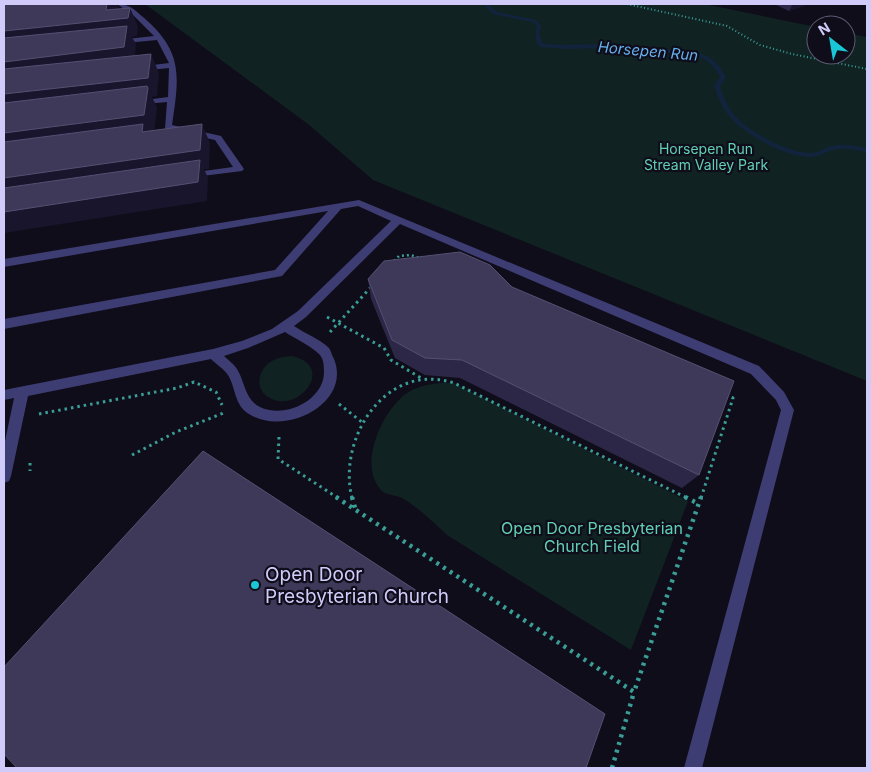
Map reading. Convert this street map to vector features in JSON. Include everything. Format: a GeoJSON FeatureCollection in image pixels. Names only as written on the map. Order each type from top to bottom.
{"type":"FeatureCollection","features":[{"type":"Feature","properties":{"kind":"lane"},"geometry":{"type":"LineString","coordinates":[[120,4],[144,22],[164,43],[173,65],[168,127],[218,138],[239,169],[180,178]]}},
{"type":"Feature","properties":{"kind":"lane"},"geometry":{"type":"LineString","coordinates":[[110,43],[159,38]]}},
{"type":"Feature","properties":{"kind":"lane"},"geometry":{"type":"LineString","coordinates":[[135,70],[173,65]]}},
{"type":"Feature","properties":{"kind":"lane"},"geometry":{"type":"LineString","coordinates":[[131,104],[171,99]]}},
{"type":"Feature","properties":{"kind":"lane"},"geometry":{"type":"LineString","coordinates":[[162,137],[191,132]]}},
{"type":"Feature","properties":{"kind":"lane"},"geometry":{"type":"LineString","coordinates":[[4,264],[359,203],[755,370],[780,396],[788,410],[693,768]]}},
{"type":"Feature","properties":{"kind":"lane"},"geometry":{"type":"LineString","coordinates":[[4,324],[278,273],[338,207]]}},
{"type":"Feature","properties":{"kind":"lane"},"geometry":{"type":"LineString","coordinates":[[4,395],[213,354],[244,345],[276,332],[302,314],[398,220]]}},
{"type":"Feature","properties":{"kind":"lane"},"geometry":{"type":"LineString","coordinates":[[213,354],[234,374],[239,393],[249,408],[262,415],[276,417],[291,416],[306,409],[320,399],[330,384],[332,371],[329,358],[325,352],[285,326]]}},
{"type":"Feature","properties":{"kind":"lane"},"geometry":{"type":"LineString","coordinates":[[4,476],[22,392]]}},
{"type":"Feature","properties":{"kind":"path"},"geometry":{"type":"LineString","coordinates":[[627,4],[727,26],[760,45],[792,54],[867,69]]}},
{"type":"Feature","properties":{"kind":"path"},"geometry":{"type":"LineString","coordinates":[[411,255],[426,261]]}},
{"type":"Feature","properties":{"kind":"path"},"geometry":{"type":"LineString","coordinates":[[320,313],[384,348],[392,360],[421,379]]}},
{"type":"Feature","properties":{"kind":"path"},"geometry":{"type":"LineString","coordinates":[[355,509],[351,498],[350,462],[353,444],[363,423],[384,396],[408,382],[421,379],[440,379],[454,383],[699,504]]}},
{"type":"Feature","properties":{"kind":"path"},"geometry":{"type":"LineString","coordinates":[[612,768],[634,692],[699,504],[733,398],[724,394]]}},
{"type":"Feature","properties":{"kind":"path"},"geometry":{"type":"LineString","coordinates":[[339,404],[363,423]]}},
{"type":"Feature","properties":{"kind":"path"},"geometry":{"type":"LineString","coordinates":[[132,455],[176,432],[226,412]]}},
{"type":"Feature","properties":{"kind":"path"},"geometry":{"type":"LineString","coordinates":[[279,438],[278,459],[634,692]]}},
{"type":"Feature","properties":{"kind":"green space","name":"Horsepen Run Stream Valley Park"},"geometry":{"type":"Polygon","coordinates":[[[145,4],[704,4],[806,25],[806,65],[856,65],[856,35],[867,37],[867,381],[373,180],[308,124],[145,4]]]}},
{"type":"Feature","properties":{"kind":"green space"},"geometry":{"type":"Polygon","coordinates":[[[291,356],[304,361],[311,369],[312,377],[309,386],[302,394],[292,399],[281,401],[270,398],[265,395],[260,386],[259,381],[262,371],[274,360],[291,356]]]}},
{"type":"Feature","properties":{"kind":"green space","name":"Open Door Presbyterian Church Field"},"geometry":{"type":"Polygon","coordinates":[[[454,383],[688,501],[631,650],[447,535],[426,515],[402,498],[381,490],[374,480],[372,454],[380,428],[387,415],[403,396],[412,390],[421,386],[454,383]]]}},
{"type":"Feature","properties":{"kind":"building"},"geometry":{"type":"Polygon","coordinates":[[[4,4],[107,4],[106,10],[130,8],[128,18],[4,31],[4,4]]]}},
{"type":"Feature","properties":{"kind":"building"},"geometry":{"type":"Polygon","coordinates":[[[127,26],[124,47],[4,62],[4,38],[127,26]]]}},
{"type":"Feature","properties":{"kind":"building"},"geometry":{"type":"Polygon","coordinates":[[[151,54],[148,78],[4,94],[4,69],[151,54]]]}},
{"type":"Feature","properties":{"kind":"building"},"geometry":{"type":"Polygon","coordinates":[[[147,86],[144,115],[4,133],[4,103],[147,86]]]}},
{"type":"Feature","properties":{"kind":"building"},"geometry":{"type":"Polygon","coordinates":[[[143,124],[142,132],[202,124],[200,150],[4,178],[4,142],[143,124]]]}},
{"type":"Feature","properties":{"kind":"building"},"geometry":{"type":"Polygon","coordinates":[[[200,160],[198,182],[4,212],[4,188],[200,160]]]}},
{"type":"Feature","properties":{"kind":"building"},"geometry":{"type":"Polygon","coordinates":[[[460,252],[490,265],[512,287],[734,381],[699,475],[462,360],[425,358],[392,340],[368,279],[384,261],[460,252]]]}},
{"type":"Feature","properties":{"kind":"building","name":"Open Door Presbyterian Church"},"geometry":{"type":"Polygon","coordinates":[[[203,451],[605,714],[586,768],[17,768],[4,754],[4,667],[203,451]]]}},
{"type":"Feature","properties":{"kind":"waterway","name":"Horsepen Run"},"geometry":{"type":"LineString","coordinates":[[486,4],[495,13],[534,21],[539,26],[537,34],[541,45],[566,47],[600,46],[693,53],[703,56],[715,64],[723,77],[717,86],[729,113],[743,126],[763,139],[798,154],[820,154],[838,147],[867,150]]}},
{"type":"Feature","properties":{"kind":"place","name":"Open Door Presbyterian Church"},"geometry":{"type":"Point","coordinates":[255,585]}}]}
